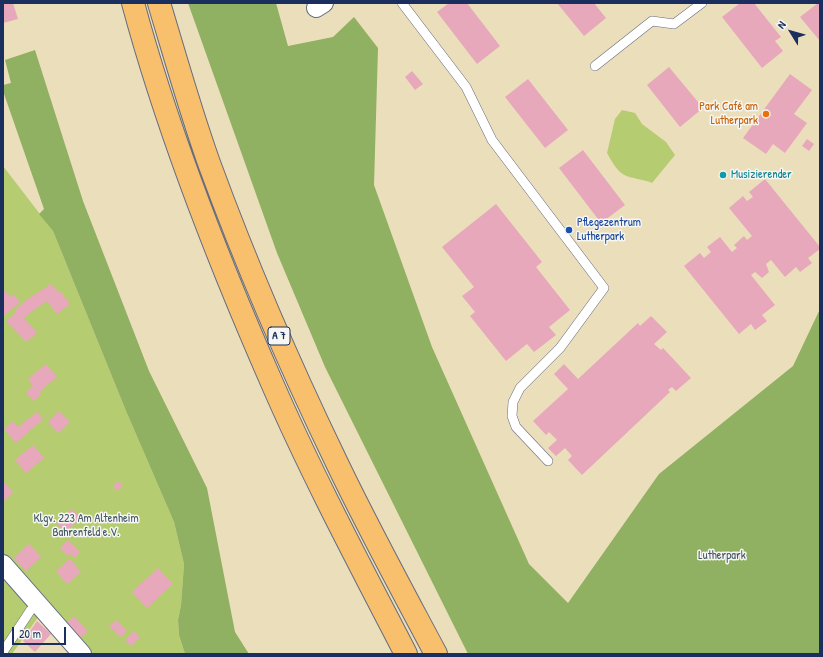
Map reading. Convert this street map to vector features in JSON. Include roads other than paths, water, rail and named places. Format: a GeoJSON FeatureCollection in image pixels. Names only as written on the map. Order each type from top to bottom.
{"type":"FeatureCollection","features":[{"type":"Feature","properties":{"kind":"highway","name":"A 7"},"geometry":{"type":"LineString","coordinates":[[133,3],[146,48],[176,138],[207,226],[242,313],[272,384],[308,460],[406,654]]}},
{"type":"Feature","properties":{"kind":"highway","name":"A 7"},"geometry":{"type":"LineString","coordinates":[[159,3],[209,162],[262,296],[296,376],[336,462],[436,654]]}},
{"type":"Feature","properties":{"kind":"street"},"geometry":{"type":"LineString","coordinates":[[3,564],[82,654]]}},
{"type":"Feature","properties":{"kind":"lane"},"geometry":{"type":"LineString","coordinates":[[402,3],[466,87],[492,140],[604,288],[560,348],[520,388],[513,402],[512,416],[516,427],[548,461]]}},
{"type":"Feature","properties":{"kind":"lane"},"geometry":{"type":"LineString","coordinates":[[595,66],[652,20],[674,24],[702,3]]}},
{"type":"Feature","properties":{"kind":"lane"},"geometry":{"type":"LineString","coordinates":[[3,652],[30,611],[37,604]]}},
{"type":"Feature","properties":{"kind":"place","name":"Park Café am Lutherpark"},"geometry":{"type":"Point","coordinates":[766,114]}},
{"type":"Feature","properties":{"kind":"place","name":"Musizierender"},"geometry":{"type":"Point","coordinates":[723,175]}},
{"type":"Feature","properties":{"kind":"place","name":"Pflegezentrum Lutherpark"},"geometry":{"type":"Point","coordinates":[569,230]}},
{"type":"Feature","properties":{"kind":"park label","name":"Klgv. 223 Am Altenheim Bahrenfeld e.V."},"geometry":{"type":"Point","coordinates":[86,526]}},
{"type":"Feature","properties":{"kind":"park label","name":"Lutherpark"},"geometry":{"type":"Point","coordinates":[722,556]}}]}
